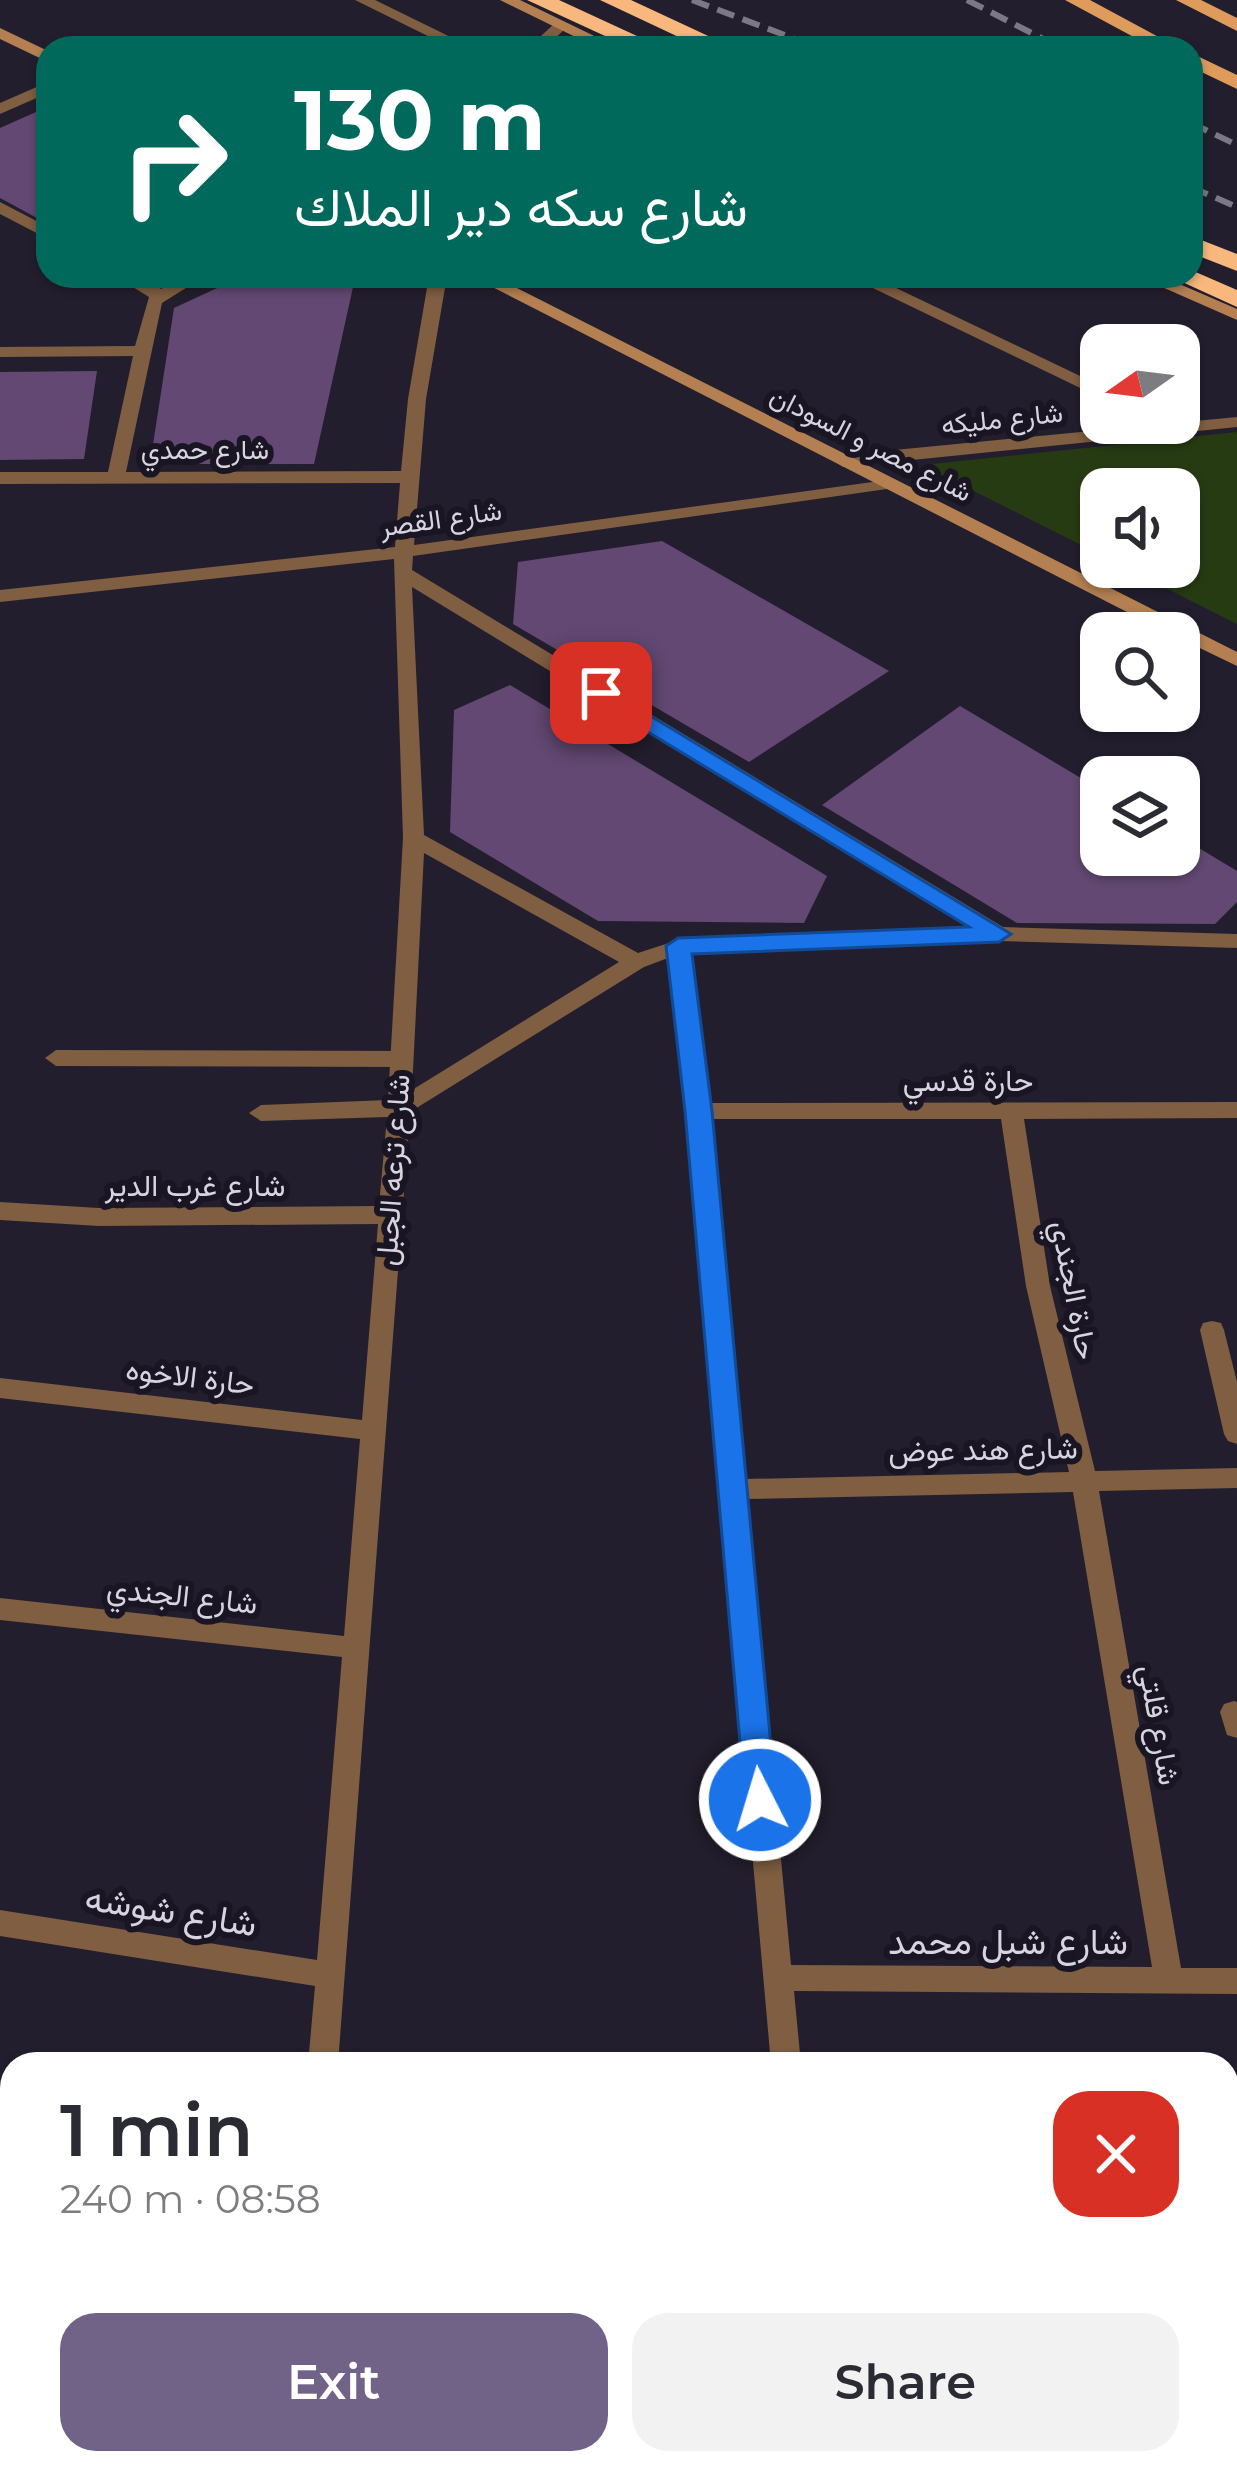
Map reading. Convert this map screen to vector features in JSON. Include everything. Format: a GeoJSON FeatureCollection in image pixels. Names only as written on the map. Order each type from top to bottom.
{"type":"FeatureCollection","features":[{"type":"Feature","properties":{"kind":"highway"},"geometry":{"type":"LineString","coordinates":[[539,0],[623,36]]}},
{"type":"Feature","properties":{"kind":"highway"},"geometry":{"type":"LineString","coordinates":[[612,0],[694,36]]}},
{"type":"Feature","properties":{"kind":"highway"},"geometry":{"type":"LineString","coordinates":[[1203,249],[1237,263]]}},
{"type":"Feature","properties":{"kind":"highway"},"geometry":{"type":"LineString","coordinates":[[1203,285],[1237,299]]}},
{"type":"Feature","properties":{"kind":"main road"},"geometry":{"type":"LineString","coordinates":[[508,0],[583,36]]}},
{"type":"Feature","properties":{"kind":"main road"},"geometry":{"type":"LineString","coordinates":[[1076,0],[1146,36]]}},
{"type":"Feature","properties":{"kind":"main road"},"geometry":{"type":"LineString","coordinates":[[1186,0],[1237,25]]}},
{"type":"Feature","properties":{"kind":"main road"},"geometry":{"type":"LineString","coordinates":[[0,33],[36,51]]}},
{"type":"Feature","properties":{"kind":"main road"},"geometry":{"type":"LineString","coordinates":[[1203,65],[1237,83]]}},
{"type":"Feature","properties":{"kind":"main road","name":"شارع مصر و السودان"},"geometry":{"type":"LineString","coordinates":[[504,288],[1237,660]]}},
{"type":"Feature","properties":{"kind":"main road"},"geometry":{"type":"LineString","coordinates":[[1174,288],[1237,315]]}},
{"type":"Feature","properties":{"kind":"street"},"geometry":{"type":"LineString","coordinates":[[363,0],[440,36]]}},
{"type":"Feature","properties":{"kind":"street"},"geometry":{"type":"LineString","coordinates":[[549,36],[560,26]]}},
{"type":"Feature","properties":{"kind":"street"},"geometry":{"type":"LineString","coordinates":[[0,109],[36,93]]}},
{"type":"Feature","properties":{"kind":"street"},"geometry":{"type":"LineString","coordinates":[[0,207],[36,227]]}},
{"type":"Feature","properties":{"kind":"street"},"geometry":{"type":"LineString","coordinates":[[146,288],[159,295]]}},
{"type":"Feature","properties":{"kind":"street"},"geometry":{"type":"LineString","coordinates":[[116,478],[159,295],[173,288]]}},
{"type":"Feature","properties":{"kind":"street","name":"شارع ترعه الجبل"},"geometry":{"type":"LineString","coordinates":[[324,2052],[399,1108],[414,838],[403,562],[417,399],[436,288]]}},
{"type":"Feature","properties":{"kind":"street"},"geometry":{"type":"LineString","coordinates":[[882,288],[1080,383]]}},
{"type":"Feature","properties":{"kind":"street"},"geometry":{"type":"LineString","coordinates":[[0,352],[143,351]]}},
{"type":"Feature","properties":{"kind":"street","name":"شارع مليكه"},"geometry":{"type":"LineString","coordinates":[[1200,424],[1237,422]]}},
{"type":"Feature","properties":{"kind":"street","name":"شارع مليكه"},"geometry":{"type":"LineString","coordinates":[[843,461],[1080,436]]}},
{"type":"Feature","properties":{"kind":"street","name":"شارع حمدي"},"geometry":{"type":"LineString","coordinates":[[0,478],[411,477]]}},
{"type":"Feature","properties":{"kind":"street","name":"شارع القصر"},"geometry":{"type":"LineString","coordinates":[[0,596],[403,562],[887,483]]}},
{"type":"Feature","properties":{"kind":"street"},"geometry":{"type":"LineString","coordinates":[[403,562],[999,934]]}},
{"type":"Feature","properties":{"kind":"street"},"geometry":{"type":"LineString","coordinates":[[414,838],[636,962]]}},
{"type":"Feature","properties":{"kind":"street"},"geometry":{"type":"LineString","coordinates":[[261,1113],[399,1108],[636,962],[678,946],[999,934],[1237,941]]}},
{"type":"Feature","properties":{"kind":"street"},"geometry":{"type":"LineString","coordinates":[[678,946],[698,1111],[785,2052]]}},
{"type":"Feature","properties":{"kind":"street"},"geometry":{"type":"LineString","coordinates":[[56,1058],[401,1059]]}},
{"type":"Feature","properties":{"kind":"street","name":"حارة قدسي"},"geometry":{"type":"LineString","coordinates":[[698,1111],[1237,1110]]}},
{"type":"Feature","properties":{"kind":"street","name":"حارة الجندي"},"geometry":{"type":"LineString","coordinates":[[1011,1111],[1038,1286],[1084,1480]]}},
{"type":"Feature","properties":{"kind":"street","name":"شارع غرب الدير"},"geometry":{"type":"LineString","coordinates":[[0,1211],[99,1217],[390,1215]]}},
{"type":"Feature","properties":{"kind":"street"},"geometry":{"type":"LineString","coordinates":[[1212,1330],[1237,1435]]}},
{"type":"Feature","properties":{"kind":"street","name":"حارة الاخوه"},"geometry":{"type":"LineString","coordinates":[[0,1388],[372,1432]]}},
{"type":"Feature","properties":{"kind":"street","name":"شارع هند عوض"},"geometry":{"type":"LineString","coordinates":[[731,1489],[1237,1478]]}},
{"type":"Feature","properties":{"kind":"street","name":"شارع قلتي"},"geometry":{"type":"LineString","coordinates":[[1084,1480],[1169,1981]]}},
{"type":"Feature","properties":{"kind":"street","name":"شارع الجندي"},"geometry":{"type":"LineString","coordinates":[[0,1609],[356,1648]]}},
{"type":"Feature","properties":{"kind":"street","name":"شارع شوشه"},"geometry":{"type":"LineString","coordinates":[[0,1923],[330,1975]]}},
{"type":"Feature","properties":{"kind":"street","name":"شارع شبل محمد"},"geometry":{"type":"LineString","coordinates":[[778,1978],[1237,1981]]}},
{"type":"Feature","properties":{"kind":"green space"},"geometry":{"type":"Polygon","coordinates":[[[1237,432],[1237,624],[1166,588],[1200,588],[1200,468],[1080,468],[1080,544],[922,465],[1122,444],[1200,444],[1200,436],[1237,432]]]}},
{"type":"Feature","properties":{"kind":"building"},"geometry":{"type":"Polygon","coordinates":[[[36,112],[36,218],[0,198],[0,128],[36,112]]]}},
{"type":"Feature","properties":{"kind":"building"},"geometry":{"type":"Polygon","coordinates":[[[217,288],[353,288],[314,464],[150,464],[174,308],[217,288]]]}},
{"type":"Feature","properties":{"kind":"building"},"geometry":{"type":"Polygon","coordinates":[[[97,371],[84,459],[0,460],[0,372],[97,371]]]}},
{"type":"Feature","properties":{"kind":"building"},"geometry":{"type":"Polygon","coordinates":[[[662,541],[889,671],[749,762],[513,624],[518,562],[662,541]]]}},
{"type":"Feature","properties":{"kind":"building"},"geometry":{"type":"Polygon","coordinates":[[[510,685],[827,876],[804,923],[598,921],[450,832],[454,710],[510,685]]]}},
{"type":"Feature","properties":{"kind":"building"},"geometry":{"type":"Polygon","coordinates":[[[960,706],[1080,777],[1080,876],[1200,876],[1200,849],[1237,871],[1237,902],[1215,924],[1017,923],[822,805],[960,706]]]}},
{"type":"Feature","properties":{"kind":"railway"},"geometry":{"type":"LineString","coordinates":[[692,0],[787,36]]}},
{"type":"Feature","properties":{"kind":"railway"},"geometry":{"type":"LineString","coordinates":[[967,0],[1038,36]]}},
{"type":"Feature","properties":{"kind":"railway"},"geometry":{"type":"LineString","coordinates":[[1203,129],[1237,145]]}},
{"type":"Feature","properties":{"kind":"railway"},"geometry":{"type":"LineString","coordinates":[[1203,192],[1237,207]]}},
{"type":"Feature","properties":{"kind":"route"},"geometry":{"type":"LineString","coordinates":[[601,693],[999,934],[678,946],[698,1111],[760,1800]]}}]}
